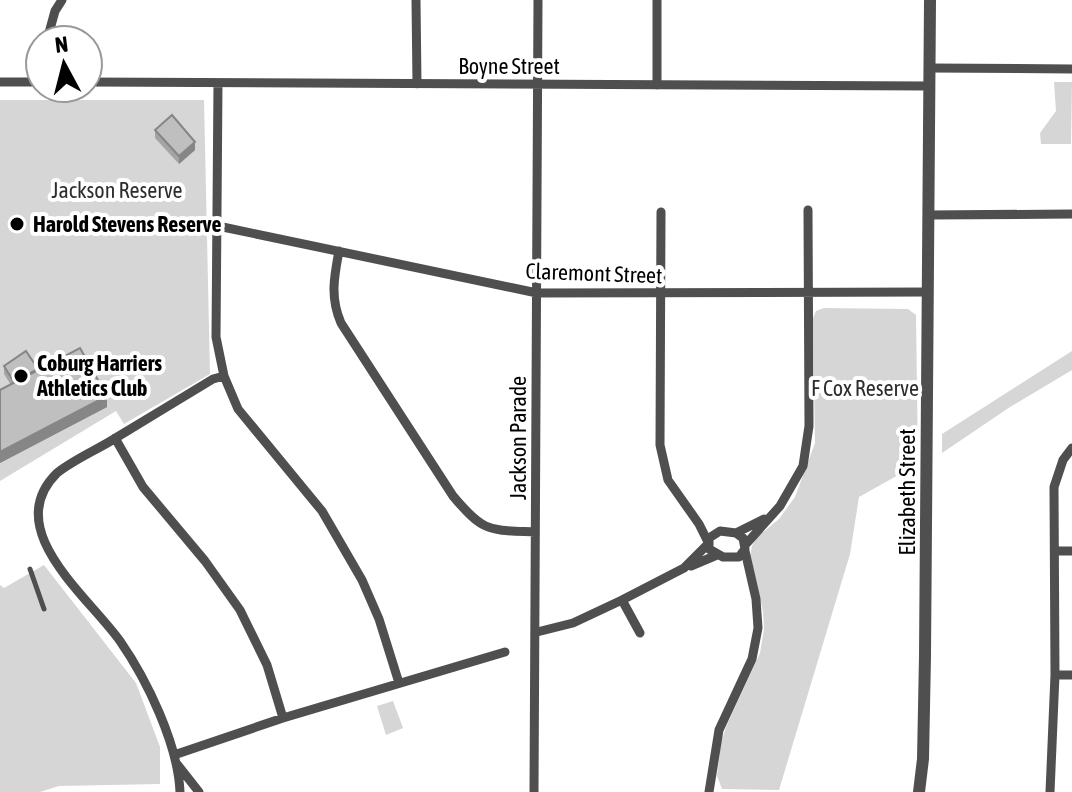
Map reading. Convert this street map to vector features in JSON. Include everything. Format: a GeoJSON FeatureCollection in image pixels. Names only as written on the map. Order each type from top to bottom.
{"type":"FeatureCollection","features":[{"type":"Feature","properties":{"kind":"street"},"geometry":{"type":"LineString","coordinates":[[51,24],[62,0]]}},
{"type":"Feature","properties":{"kind":"street"},"geometry":{"type":"LineString","coordinates":[[416,0],[417,84]]}},
{"type":"Feature","properties":{"kind":"street","name":"Jackson Parade"},"geometry":{"type":"LineString","coordinates":[[534,792],[538,0]]}},
{"type":"Feature","properties":{"kind":"street"},"geometry":{"type":"LineString","coordinates":[[657,0],[657,85]]}},
{"type":"Feature","properties":{"kind":"street","name":"Elizabeth Street"},"geometry":{"type":"LineString","coordinates":[[919,792],[925,670],[930,0]]}},
{"type":"Feature","properties":{"kind":"street"},"geometry":{"type":"LineString","coordinates":[[929,68],[1072,69]]}},
{"type":"Feature","properties":{"kind":"street"},"geometry":{"type":"LineString","coordinates":[[0,82],[24,82]]}},
{"type":"Feature","properties":{"kind":"street","name":"Boyne Street"},"geometry":{"type":"LineString","coordinates":[[104,82],[929,86]]}},
{"type":"Feature","properties":{"kind":"street"},"geometry":{"type":"LineString","coordinates":[[218,83],[216,337],[224,376],[238,409],[296,477],[344,545],[379,619],[399,683]]}},
{"type":"Feature","properties":{"kind":"street"},"geometry":{"type":"LineString","coordinates":[[537,632],[573,623],[717,555],[739,557],[793,487],[803,466],[809,426],[808,210]]}},
{"type":"Feature","properties":{"kind":"street"},"geometry":{"type":"LineString","coordinates":[[661,212],[660,445],[668,480],[717,555]]}},
{"type":"Feature","properties":{"kind":"street"},"geometry":{"type":"LineString","coordinates":[[928,215],[1072,214]]}},
{"type":"Feature","properties":{"kind":"street","name":"Claremont Street"},"geometry":{"type":"LineString","coordinates":[[218,226],[537,293],[928,292]]}},
{"type":"Feature","properties":{"kind":"street"},"geometry":{"type":"LineString","coordinates":[[339,251],[332,292],[341,323],[453,496],[473,520],[495,531],[535,532]]}},
{"type":"Feature","properties":{"kind":"street"},"geometry":{"type":"LineString","coordinates":[[180,792],[174,758],[151,695],[120,641],[46,559],[36,540],[32,521],[36,498],[56,474],[213,379],[224,376]]}},
{"type":"Feature","properties":{"kind":"street"},"geometry":{"type":"LineString","coordinates":[[115,438],[143,487],[205,561],[240,610],[267,665],[283,718]]}},
{"type":"Feature","properties":{"kind":"street"},"geometry":{"type":"LineString","coordinates":[[1050,792],[1055,675],[1054,487],[1063,460],[1072,448]]}},
{"type":"Feature","properties":{"kind":"street"},"geometry":{"type":"LineString","coordinates":[[691,512],[720,531]]}},
{"type":"Feature","properties":{"kind":"street"},"geometry":{"type":"LineString","coordinates":[[736,533],[770,515]]}},
{"type":"Feature","properties":{"kind":"street"},"geometry":{"type":"LineString","coordinates":[[684,568],[708,543],[713,533],[736,533],[743,538],[759,616],[756,644],[719,730],[709,792]]}},
{"type":"Feature","properties":{"kind":"street"},"geometry":{"type":"LineString","coordinates":[[1056,551],[1072,551]]}},
{"type":"Feature","properties":{"kind":"street"},"geometry":{"type":"LineString","coordinates":[[730,558],[744,572],[752,589]]}},
{"type":"Feature","properties":{"kind":"street"},"geometry":{"type":"LineString","coordinates":[[622,600],[640,633]]}},
{"type":"Feature","properties":{"kind":"street"},"geometry":{"type":"LineString","coordinates":[[174,758],[283,718],[505,652]]}},
{"type":"Feature","properties":{"kind":"street"},"geometry":{"type":"LineString","coordinates":[[1055,675],[1072,675]]}},
{"type":"Feature","properties":{"kind":"street"},"geometry":{"type":"LineString","coordinates":[[174,758],[199,792]]}},
{"type":"Feature","properties":{"kind":"lane"},"geometry":{"type":"LineString","coordinates":[[30,569],[44,609]]}},
{"type":"Feature","properties":{"kind":"green space"},"geometry":{"type":"Polygon","coordinates":[[[1054,82],[1072,82],[1071,144],[1041,144],[1040,133],[1056,111],[1054,82]]]}},
{"type":"Feature","properties":{"kind":"green space","name":"Jackson Reserve"},"geometry":{"type":"Polygon","coordinates":[[[0,100],[24,100],[24,104],[104,104],[104,100],[204,100],[210,374],[124,424],[116,411],[0,481],[0,100]]]}},
{"type":"Feature","properties":{"kind":"green space","name":"F Cox Reserve"},"geometry":{"type":"Polygon","coordinates":[[[824,308],[908,309],[916,315],[918,464],[859,497],[850,554],[779,790],[722,789],[717,776],[721,743],[760,653],[764,629],[763,611],[750,557],[752,546],[756,538],[779,519],[795,497],[815,443],[813,318],[816,311],[824,308]]]}},
{"type":"Feature","properties":{"kind":"green space"},"geometry":{"type":"Polygon","coordinates":[[[1072,351],[1072,370],[942,453],[942,434],[1072,351]]]}},
{"type":"Feature","properties":{"kind":"green space"},"geometry":{"type":"Polygon","coordinates":[[[44,565],[136,683],[160,747],[160,784],[59,786],[40,792],[0,792],[0,585],[4,588],[44,565]]]}},
{"type":"Feature","properties":{"kind":"green space"},"geometry":{"type":"Polygon","coordinates":[[[393,701],[403,728],[386,735],[377,706],[393,701]]]}},
{"type":"Feature","properties":{"kind":"building"},"geometry":{"type":"Polygon","coordinates":[[[172,115],[195,142],[179,156],[155,130],[172,115]]]}},
{"type":"Feature","properties":{"kind":"building"},"geometry":{"type":"Polygon","coordinates":[[[80,348],[107,396],[0,452],[0,390],[80,348]]]}},
{"type":"Feature","properties":{"kind":"building"},"geometry":{"type":"Polygon","coordinates":[[[26,351],[38,369],[14,382],[4,366],[26,351]]]}},
{"type":"Feature","properties":{"kind":"place","name":"Harold Stevens Reserve"},"geometry":{"type":"Point","coordinates":[17,224]}},
{"type":"Feature","properties":{"kind":"place","name":"Coburg Harriers Athletics Club"},"geometry":{"type":"Point","coordinates":[21,376]}}]}
